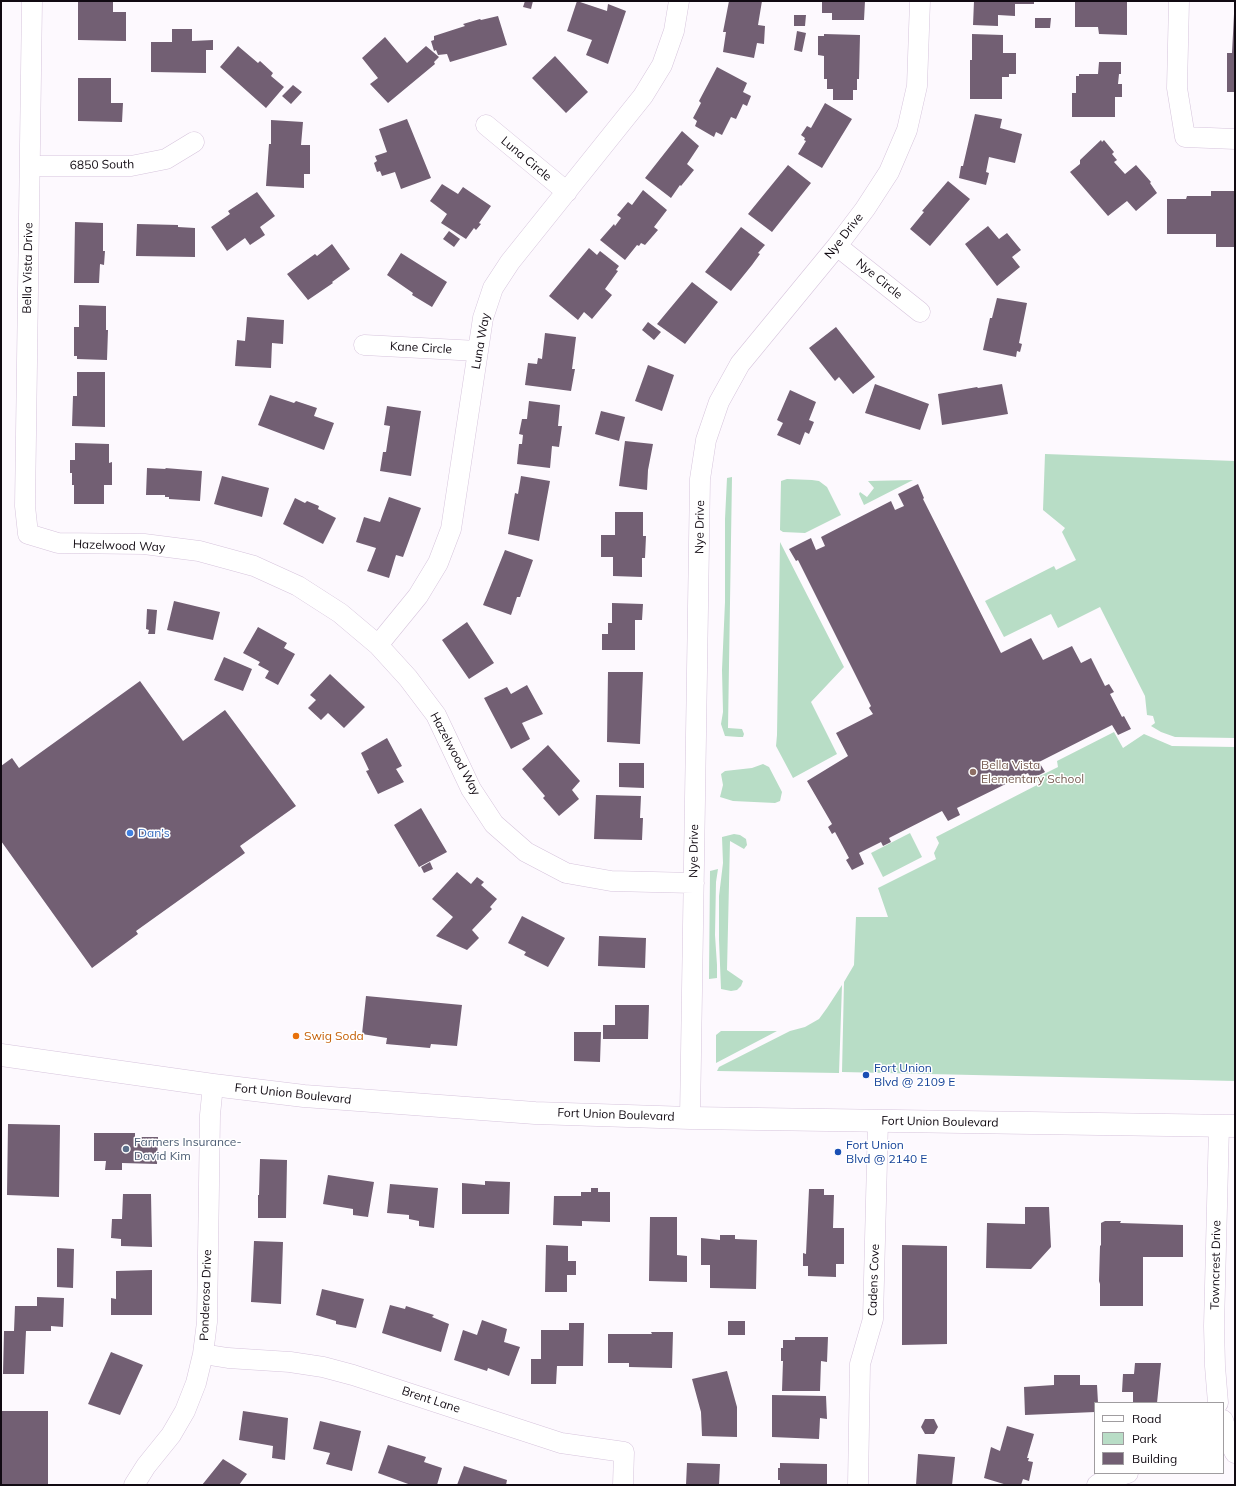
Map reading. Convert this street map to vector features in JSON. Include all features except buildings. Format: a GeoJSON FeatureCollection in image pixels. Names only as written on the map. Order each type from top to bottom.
{"type":"FeatureCollection","features":[{"type":"Feature","properties":{"kind":"main road","name":"Fort Union Boulevard"},"geometry":{"type":"LineString","coordinates":[[1,1055],[213,1085],[304,1096],[535,1113],[690,1118],[1227,1126]]}},
{"type":"Feature","properties":{"kind":"street","name":"Bella Vista Drive"},"geometry":{"type":"LineString","coordinates":[[28,534],[25,506],[32,1]]}},
{"type":"Feature","properties":{"kind":"street","name":"Luna Way"},"geometry":{"type":"LineString","coordinates":[[378,645],[418,596],[438,563],[451,529],[483,318],[493,288],[510,262],[644,96],[662,65],[674,31],[679,1]]}},
{"type":"Feature","properties":{"kind":"street","name":"Nye Drive"},"geometry":{"type":"LineString","coordinates":[[690,1118],[700,479],[706,440],[718,402],[740,364],[838,246],[889,172],[907,130],[917,86],[920,1]]}},
{"type":"Feature","properties":{"kind":"street"},"geometry":{"type":"LineString","coordinates":[[1179,1],[1177,88],[1184,138],[1235,139]]}},
{"type":"Feature","properties":{"kind":"street","name":"Luna Circle"},"geometry":{"type":"LineString","coordinates":[[486,125],[567,192]]}},
{"type":"Feature","properties":{"kind":"street","name":"6850 South"},"geometry":{"type":"LineString","coordinates":[[30,166],[131,166],[166,159],[194,142]]}},
{"type":"Feature","properties":{"kind":"street","name":"Nye Circle"},"geometry":{"type":"LineString","coordinates":[[838,246],[920,312]]}},
{"type":"Feature","properties":{"kind":"street","name":"Kane Circle"},"geometry":{"type":"LineString","coordinates":[[364,345],[478,351]]}},
{"type":"Feature","properties":{"kind":"street","name":"Hazelwood Way"},"geometry":{"type":"LineString","coordinates":[[28,534],[58,543],[144,544],[199,551],[254,566],[298,586],[340,613],[378,645],[408,678],[436,715],[471,789],[494,824],[526,852],[566,873],[611,881],[694,883]]}},
{"type":"Feature","properties":{"kind":"street","name":"Ponderosa Drive"},"geometry":{"type":"LineString","coordinates":[[134,1485],[146,1466],[171,1435],[185,1410],[196,1383],[203,1354],[207,1322],[210,1115],[213,1085]]}},
{"type":"Feature","properties":{"kind":"street","name":"Cadens Cove"},"geometry":{"type":"LineString","coordinates":[[858,1485],[860,1364],[873,1319],[878,1121]]}},
{"type":"Feature","properties":{"kind":"street","name":"Towncrest Drive"},"geometry":{"type":"LineString","coordinates":[[1218,1402],[1214,1326],[1227,1126]]}},
{"type":"Feature","properties":{"kind":"street","name":"Brent Lane"},"geometry":{"type":"LineString","coordinates":[[203,1354],[228,1358],[290,1362],[322,1367],[353,1375],[560,1443],[624,1452],[624,1485]]}},
{"type":"Feature","properties":{"kind":"street"},"geometry":{"type":"LineString","coordinates":[[1224,1424],[1229,1447]]}},
{"type":"Feature","properties":{"kind":"street"},"geometry":{"type":"LineString","coordinates":[[1097,1485],[1105,1480],[1125,1474]]}},
{"type":"Feature","properties":{"kind":"green space"},"geometry":{"type":"Polygon","coordinates":[[[1045,454],[1235,461],[1235,738],[1175,737],[1161,732],[1151,726],[1155,723],[1153,716],[1147,715],[1145,696],[1100,607],[1058,628],[1051,614],[1004,637],[985,601],[1054,566],[1056,570],[1076,560],[1062,532],[1065,528],[1043,510],[1045,454]]]}},
{"type":"Feature","properties":{"kind":"green space"},"geometry":{"type":"Polygon","coordinates":[[[732,477],[728,728],[742,729],[744,734],[743,737],[725,736],[721,724],[723,712],[722,670],[725,602],[725,519],[727,478],[732,477]]]}},
{"type":"Feature","properties":{"kind":"green space"},"geometry":{"type":"Polygon","coordinates":[[[787,479],[819,481],[827,487],[841,515],[805,533],[783,532],[780,530],[781,481],[787,479]]]}},
{"type":"Feature","properties":{"kind":"green space"},"geometry":{"type":"Polygon","coordinates":[[[913,480],[864,505],[859,494],[860,492],[867,497],[874,488],[868,481],[913,480]]]}},
{"type":"Feature","properties":{"kind":"green space"},"geometry":{"type":"Polygon","coordinates":[[[780,542],[844,667],[811,702],[837,754],[793,778],[776,746],[780,542]]]}},
{"type":"Feature","properties":{"kind":"green space"},"geometry":{"type":"Polygon","coordinates":[[[1114,732],[1123,748],[1144,734],[1172,746],[1235,747],[1235,1081],[842,1072],[844,982],[854,965],[856,917],[888,917],[878,888],[936,859],[934,853],[939,843],[936,837],[1039,784],[1036,778],[1058,767],[1057,761],[1114,732]]]}},
{"type":"Feature","properties":{"kind":"green space"},"geometry":{"type":"Polygon","coordinates":[[[763,764],[769,767],[782,792],[780,801],[775,803],[733,801],[720,797],[723,785],[721,774],[725,771],[752,768],[763,764]]]}},
{"type":"Feature","properties":{"kind":"green space"},"geometry":{"type":"Polygon","coordinates":[[[910,833],[922,857],[883,877],[871,853],[910,833]]]}},
{"type":"Feature","properties":{"kind":"green space"},"geometry":{"type":"Polygon","coordinates":[[[734,834],[740,835],[746,839],[747,845],[744,849],[730,841],[727,970],[743,981],[737,990],[731,991],[721,989],[719,896],[723,863],[722,837],[734,834]]]}},
{"type":"Feature","properties":{"kind":"green space"},"geometry":{"type":"Polygon","coordinates":[[[718,869],[716,882],[715,935],[717,978],[709,979],[710,871],[718,869]]]}},
{"type":"Feature","properties":{"kind":"green space"},"geometry":{"type":"Polygon","coordinates":[[[842,985],[839,1073],[717,1071],[719,1067],[790,1031],[805,1027],[819,1019],[842,985]]]}},
{"type":"Feature","properties":{"kind":"green space"},"geometry":{"type":"Polygon","coordinates":[[[721,1031],[777,1031],[716,1063],[716,1035],[721,1031]]]}},
{"type":"Feature","properties":{"kind":"place","name":"Bella Vista Elementary School"},"geometry":{"type":"Point","coordinates":[973,772]}},
{"type":"Feature","properties":{"kind":"place","name":"Dan's"},"geometry":{"type":"Point","coordinates":[130,833]}},
{"type":"Feature","properties":{"kind":"place","name":"Swig Soda"},"geometry":{"type":"Point","coordinates":[296,1036]}},
{"type":"Feature","properties":{"kind":"place","name":"Fort Union Blvd @ 2109 E"},"geometry":{"type":"Point","coordinates":[866,1075]}},
{"type":"Feature","properties":{"kind":"place","name":"Farmers Insurance- David Kim"},"geometry":{"type":"Point","coordinates":[126,1149]}},
{"type":"Feature","properties":{"kind":"place","name":"Fort Union Blvd @ 2140 E"},"geometry":{"type":"Point","coordinates":[838,1152]}}]}
